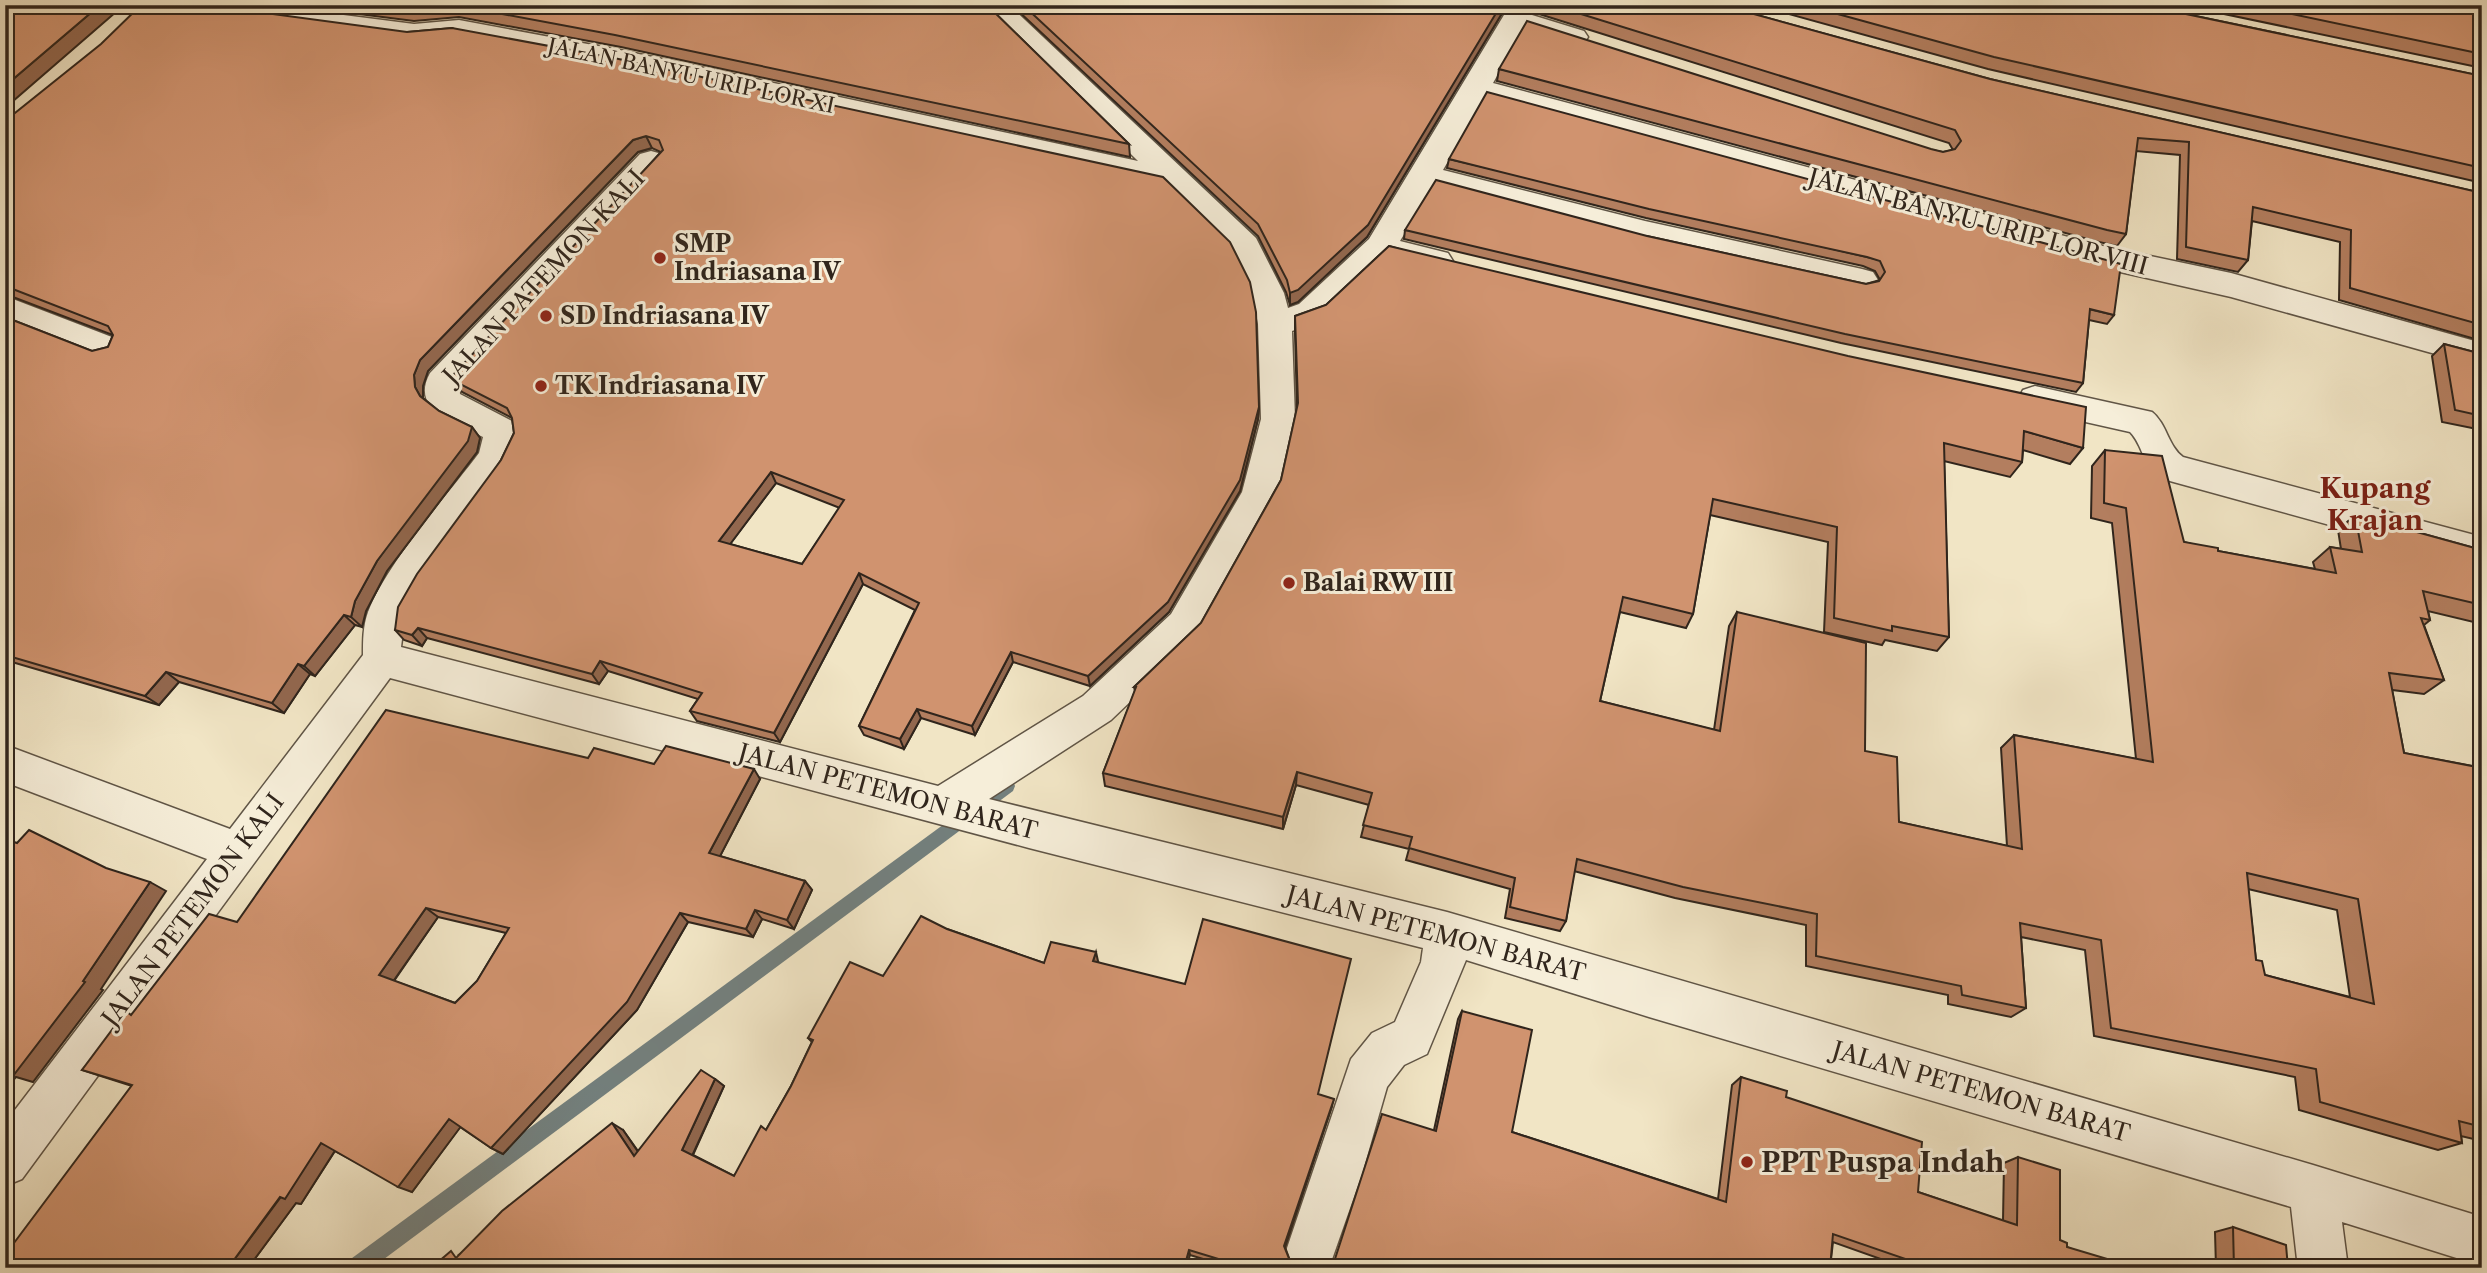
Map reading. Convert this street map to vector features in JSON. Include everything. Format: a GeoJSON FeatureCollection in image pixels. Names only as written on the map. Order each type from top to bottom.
{"type":"FeatureCollection","features":[{"type":"Feature","properties":{"kind":"street","name":"JALAN BANYU URIP LOR XI"},"geometry":{"type":"LineString","coordinates":[[200,5],[414,33],[458,29],[620,59],[1178,180]]}},
{"type":"Feature","properties":{"kind":"street"},"geometry":{"type":"LineString","coordinates":[[950,808],[1097,708],[1185,625],[1260,494],[1278,419],[1289,319],[1268,293],[1245,246],[993,5]]}},
{"type":"Feature","properties":{"kind":"street"},"geometry":{"type":"LineString","coordinates":[[1289,319],[1380,247],[1520,12],[1604,46]]}},
{"type":"Feature","properties":{"kind":"street","name":"JALAN BANYU URIP LOR VIII"},"geometry":{"type":"LineString","coordinates":[[1475,87],[2098,256],[2231,285],[2482,355]]}},
{"type":"Feature","properties":{"kind":"street","name":"JALAN PATEMON KALI"},"geometry":{"type":"LineString","coordinates":[[382,659],[382,633],[387,613],[411,572],[494,460],[501,443],[500,430],[443,401],[442,382],[651,160]]}},
{"type":"Feature","properties":{"kind":"street"},"geometry":{"type":"LineString","coordinates":[[1425,175],[1645,232],[1862,280]]}},
{"type":"Feature","properties":{"kind":"street"},"geometry":{"type":"LineString","coordinates":[[1380,247],[1461,267]]}},
{"type":"Feature","properties":{"kind":"street"},"geometry":{"type":"LineString","coordinates":[[5,308],[105,348]]}},
{"type":"Feature","properties":{"kind":"street"},"geometry":{"type":"LineString","coordinates":[[2000,391],[2140,421],[2149,429],[2161,460],[2172,468],[2482,552]]}},
{"type":"Feature","properties":{"kind":"street","name":"JALAN PETEMON BARAT"},"geometry":{"type":"LineString","coordinates":[[382,659],[1029,829],[1447,933],[2313,1189],[2482,1242]]}},
{"type":"Feature","properties":{"kind":"street","name":"JALAN PETEMON KALI"},"geometry":{"type":"LineString","coordinates":[[5,1162],[382,659]]}},
{"type":"Feature","properties":{"kind":"street"},"geometry":{"type":"LineString","coordinates":[[5,763],[237,851]]}},
{"type":"Feature","properties":{"kind":"street"},"geometry":{"type":"LineString","coordinates":[[1311,1251],[1338,1174],[1367,1075],[1388,1049],[1411,1038],[1443,963],[1447,933]]}},
{"type":"Feature","properties":{"kind":"street"},"geometry":{"type":"LineString","coordinates":[[2313,1189],[2323,1268]]}},
{"type":"Feature","properties":{"kind":"building"},"geometry":{"type":"Polygon","coordinates":[[[5,5],[100,5],[5,86],[5,5]]]}},
{"type":"Feature","properties":{"kind":"building"},"geometry":{"type":"Polygon","coordinates":[[[141,5],[206,5],[407,32],[452,28],[614,58],[1163,177],[1230,242],[1250,282],[1256,312],[1259,407],[1240,480],[1168,602],[1088,676],[1011,652],[972,726],[917,709],[900,739],[859,726],[919,603],[859,573],[774,733],[690,711],[702,693],[600,661],[592,674],[418,628],[412,635],[395,630],[398,607],[417,574],[501,460],[514,433],[512,418],[507,408],[454,381],[454,374],[663,150],[659,140],[646,136],[633,140],[420,360],[414,375],[415,387],[420,396],[439,411],[472,427],[468,441],[377,561],[355,601],[351,617],[344,615],[304,666],[298,664],[272,703],[166,672],[145,696],[5,655],[5,317],[92,351],[108,347],[113,335],[108,326],[5,286],[5,121],[101,44],[141,5]],[[771,472],[719,541],[802,564],[844,500],[771,472]]]}},
{"type":"Feature","properties":{"kind":"building"},"geometry":{"type":"Polygon","coordinates":[[[378,5],[449,5],[407,9],[378,5]]]}},
{"type":"Feature","properties":{"kind":"building"},"geometry":{"type":"Polygon","coordinates":[[[454,5],[987,5],[1129,144],[615,35],[454,5]]]}},
{"type":"Feature","properties":{"kind":"building"},"geometry":{"type":"Polygon","coordinates":[[[1023,5],[1501,5],[1368,225],[1298,290],[1290,293],[1287,280],[1258,224],[1023,5]]]}},
{"type":"Feature","properties":{"kind":"building"},"geometry":{"type":"Polygon","coordinates":[[[1552,5],[1721,5],[1990,79],[2482,193],[2482,325],[2350,288],[2351,230],[2253,207],[2248,260],[2186,247],[2189,142],[2138,138],[2126,234],[1499,69],[1527,21],[1931,149],[1943,152],[1955,149],[1961,141],[1955,130],[1552,5]]]}},
{"type":"Feature","properties":{"kind":"building"},"geometry":{"type":"Polygon","coordinates":[[[1805,5],[2143,5],[2482,76],[2482,168],[1994,57],[1805,5]]]}},
{"type":"Feature","properties":{"kind":"building"},"geometry":{"type":"Polygon","coordinates":[[[2249,5],[2482,5],[2482,54],[2249,5]]]}},
{"type":"Feature","properties":{"kind":"building"},"geometry":{"type":"Polygon","coordinates":[[[1487,92],[2121,264],[2114,315],[2090,309],[2083,383],[1845,334],[1405,230],[1436,180],[1647,236],[1866,284],[1879,281],[1885,272],[1880,261],[1867,257],[1649,209],[1449,159],[1487,92]]]}},
{"type":"Feature","properties":{"kind":"building"},"geometry":{"type":"Polygon","coordinates":[[[1389,246],[1848,356],[2086,407],[2083,448],[2024,431],[2022,462],[1944,443],[1949,637],[1892,626],[1892,631],[1834,618],[1837,527],[1713,499],[1693,614],[1623,597],[1600,701],[1720,731],[1737,612],[1866,643],[1865,751],[1897,757],[1899,822],[2022,849],[2014,735],[2153,762],[2126,508],[2104,503],[2105,450],[2162,456],[2184,542],[2336,573],[2330,547],[2362,552],[2355,515],[2482,550],[2482,605],[2423,591],[2430,620],[2421,618],[2444,680],[2389,673],[2404,753],[2482,768],[2482,1127],[2459,1121],[2462,1143],[2320,1102],[2316,1069],[2111,1028],[2101,940],[2020,923],[2026,1008],[1962,995],[1961,986],[1816,956],[1817,914],[1683,887],[1577,859],[1566,921],[1510,907],[1515,878],[1409,848],[1412,837],[1363,825],[1372,793],[1297,772],[1283,817],[1103,773],[1134,687],[1201,623],[1281,480],[1298,403],[1295,316],[1326,305],[1389,246]],[[2247,873],[2256,960],[2262,961],[2265,975],[2374,1004],[2358,899],[2247,873]]]}},
{"type":"Feature","properties":{"kind":"building"},"geometry":{"type":"Polygon","coordinates":[[[2444,344],[2482,354],[2482,416],[2455,410],[2444,344]]]}},
{"type":"Feature","properties":{"kind":"building"},"geometry":{"type":"Polygon","coordinates":[[[386,710],[588,758],[594,748],[654,764],[666,746],[754,769],[709,853],[805,881],[787,920],[755,910],[746,929],[680,913],[627,1002],[491,1148],[449,1119],[398,1187],[321,1143],[285,1199],[280,1197],[228,1268],[5,1268],[5,1255],[132,1085],[82,1070],[126,1011],[131,1015],[209,914],[237,922],[386,710]],[[426,908],[379,975],[455,1003],[477,981],[509,928],[426,908]]]}},
{"type":"Feature","properties":{"kind":"building"},"geometry":{"type":"Polygon","coordinates":[[[29,830],[106,868],[150,882],[83,981],[85,982],[13,1076],[5,1072],[5,839],[17,843],[29,830]]]}},
{"type":"Feature","properties":{"kind":"building"},"geometry":{"type":"Polygon","coordinates":[[[921,916],[947,929],[1044,963],[1051,942],[1096,952],[1093,961],[1185,984],[1203,919],[1351,959],[1318,1094],[1334,1099],[1284,1246],[1292,1266],[1333,1265],[1382,1114],[1436,1131],[1462,1011],[1532,1030],[1512,1132],[1726,1202],[1741,1077],[1787,1091],[1786,1097],[1922,1142],[1918,1192],[2017,1225],[2018,1157],[2060,1170],[2060,1240],[2067,1243],[2067,1247],[2114,1261],[2114,1268],[1925,1268],[1926,1266],[1833,1234],[1830,1268],[1248,1268],[1189,1250],[1184,1268],[431,1268],[451,1251],[456,1258],[502,1211],[612,1123],[634,1156],[701,1070],[715,1079],[682,1150],[734,1176],[761,1126],[766,1130],[791,1086],[813,1040],[808,1038],[850,962],[883,976],[921,916]]]}},
{"type":"Feature","properties":{"kind":"building"},"geometry":{"type":"Polygon","coordinates":[[[2233,1227],[2286,1245],[2288,1268],[2234,1268],[2233,1227]]]}},
{"type":"Feature","properties":{"kind":"waterway"},"geometry":{"type":"LineString","coordinates":[[1098,90],[1261,240],[1276,283]]}},
{"type":"Feature","properties":{"kind":"waterway"},"geometry":{"type":"LineString","coordinates":[[355,1268],[1007,786]]}},
{"type":"Feature","properties":{"kind":"place","name":"SMP Indriasana IV"},"geometry":{"type":"Point","coordinates":[660,258]}},
{"type":"Feature","properties":{"kind":"place","name":"SD Indriasana IV"},"geometry":{"type":"Point","coordinates":[546,316]}},
{"type":"Feature","properties":{"kind":"place","name":"TK Indriasana IV"},"geometry":{"type":"Point","coordinates":[541,386]}},
{"type":"Feature","properties":{"kind":"place","name":"Balai RW III"},"geometry":{"type":"Point","coordinates":[1289,583]}},
{"type":"Feature","properties":{"kind":"place","name":"PPT Puspa Indah"},"geometry":{"type":"Point","coordinates":[1747,1162]}},
{"type":"Feature","properties":{"kind":"district","name":"Kupang Krajan"},"geometry":{"type":"Point","coordinates":[2375,504]}}]}
